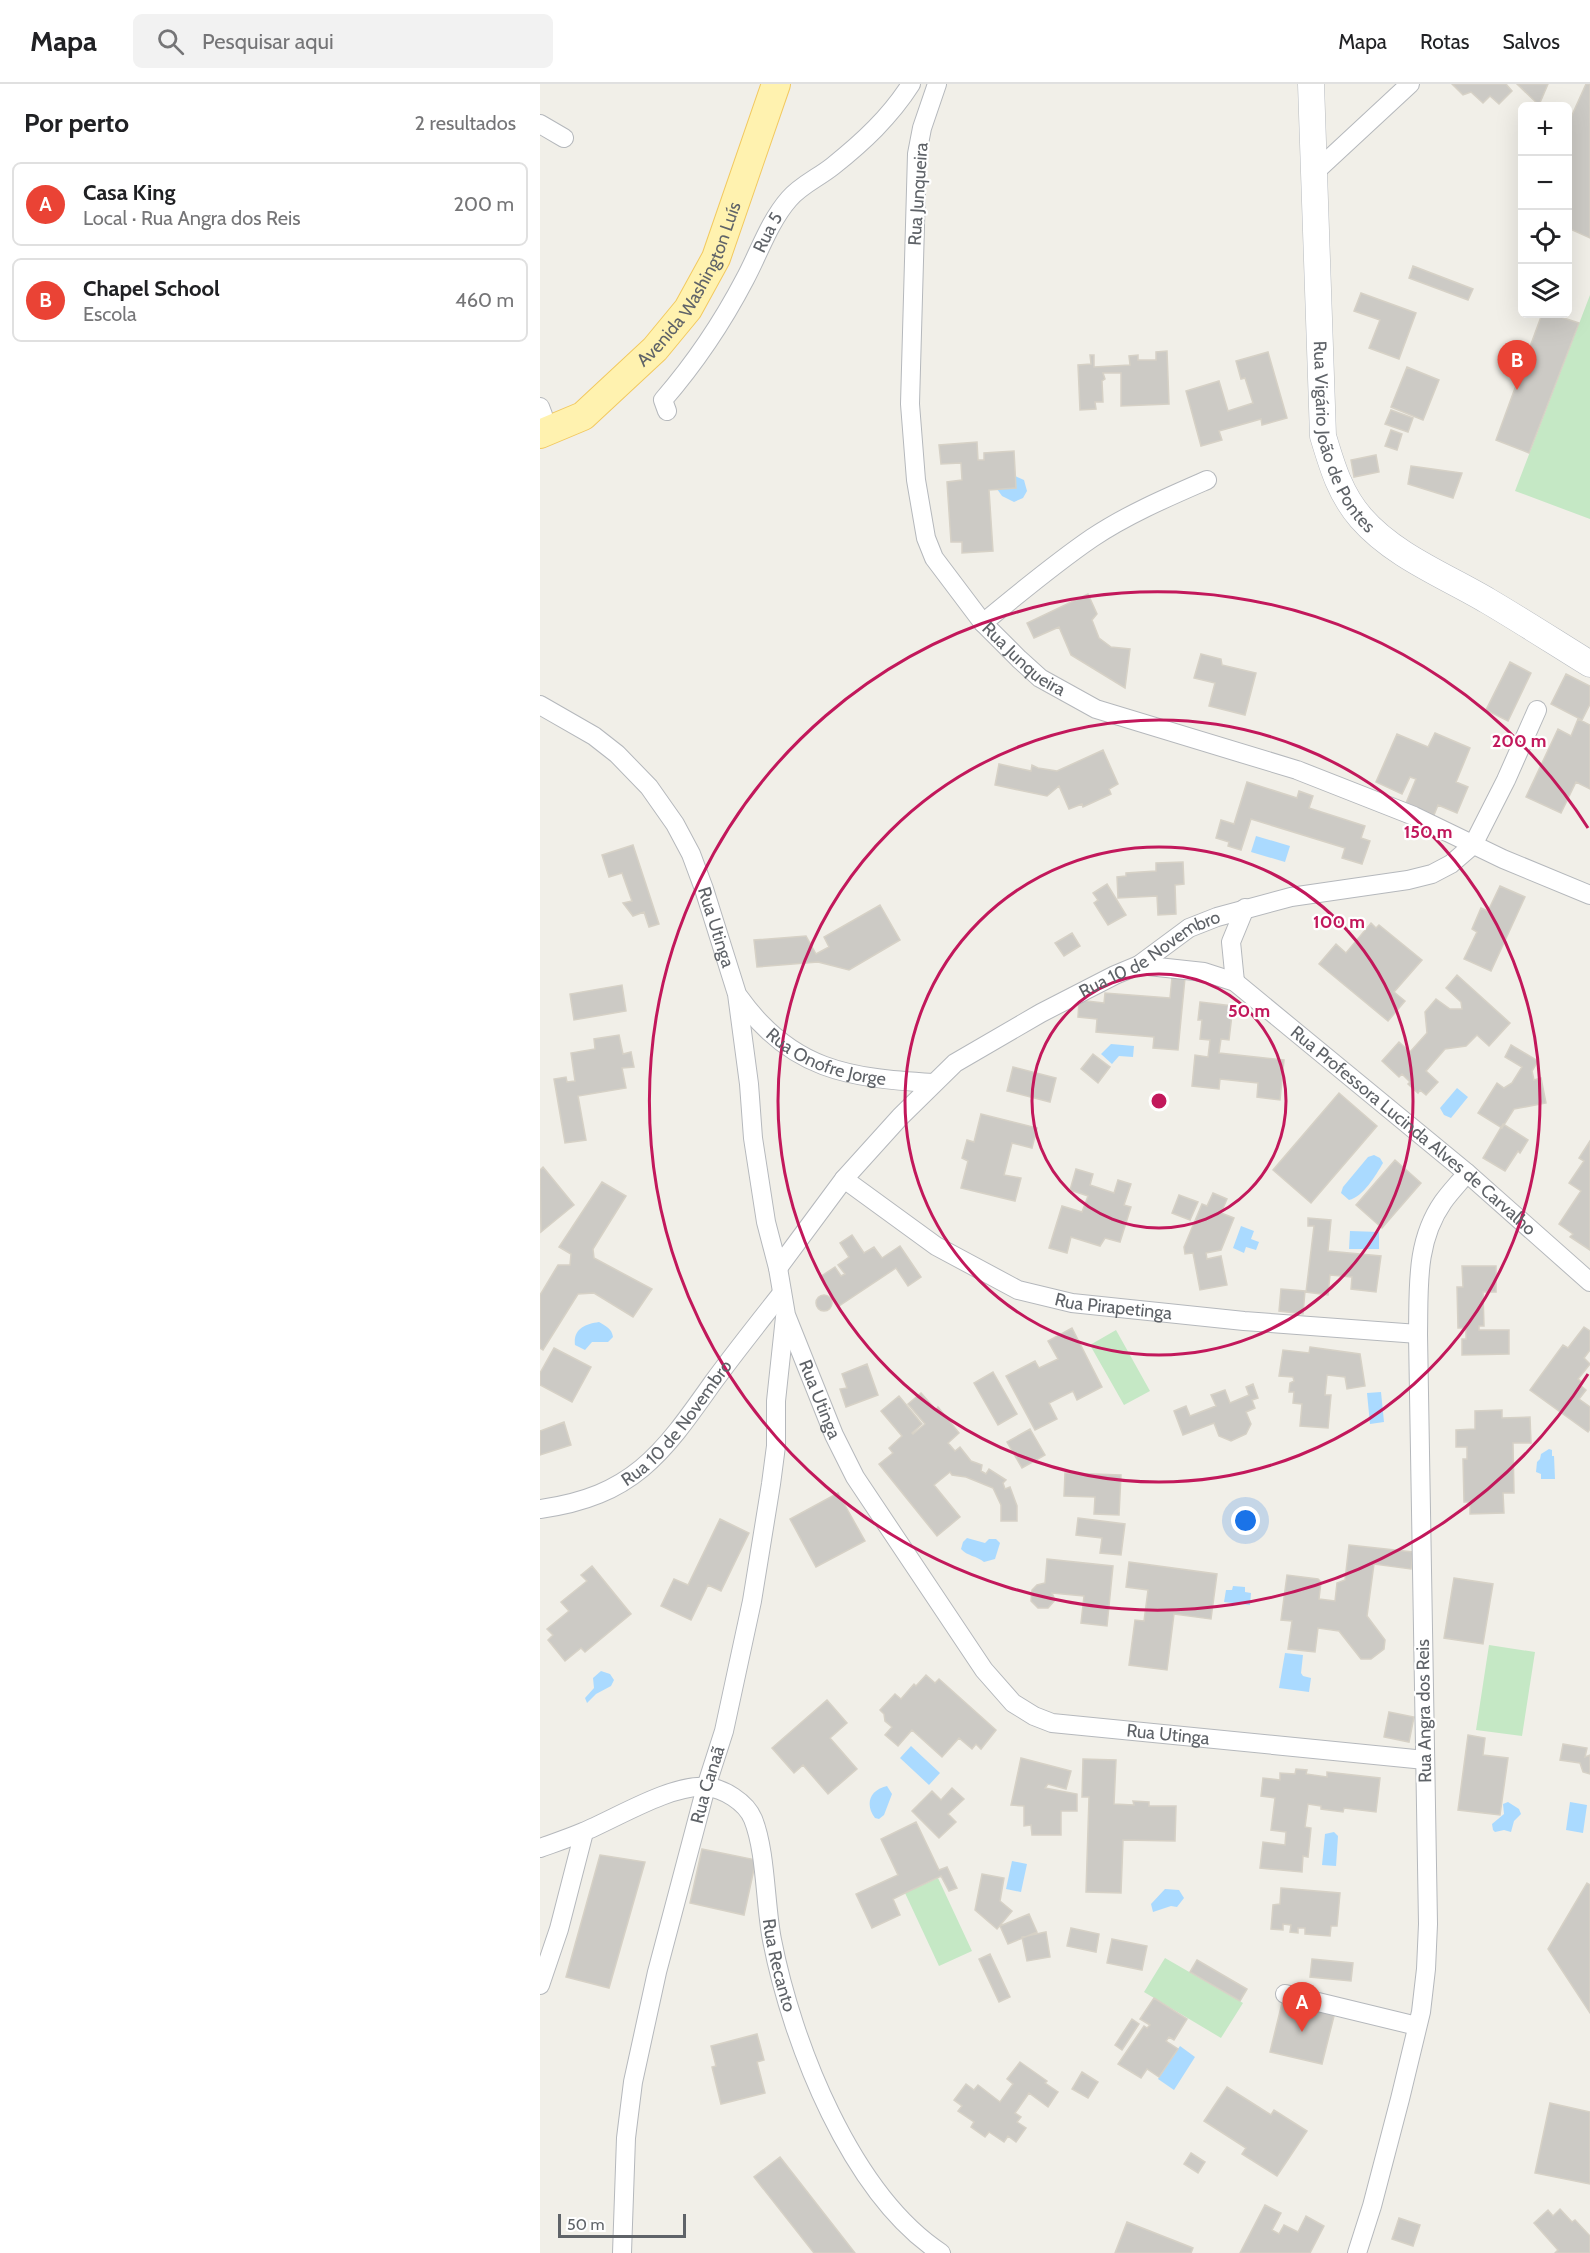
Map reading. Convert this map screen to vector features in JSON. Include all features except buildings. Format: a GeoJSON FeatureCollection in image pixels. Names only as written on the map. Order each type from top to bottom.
{"type":"FeatureCollection","features":[{"type":"Feature","properties":{"kind":"main road","name":"Avenida Washington Luís"},"geometry":{"type":"LineString","coordinates":[[541,419],[582,416],[655,350],[688,309],[716,258],[776,84]]}},
{"type":"Feature","properties":{"kind":"street","name":"Rua 5"},"geometry":{"type":"LineString","coordinates":[[667,411],[663,400],[693,365],[720,323],[748,274],[777,215],[788,200],[872,134],[895,108],[911,84]]}},
{"type":"Feature","properties":{"kind":"street","name":"Rua Junqueira"},"geometry":{"type":"LineString","coordinates":[[937,84],[922,128],[917,154],[910,404],[916,480],[926,538],[934,558],[983,623],[1040,678],[1096,709],[1297,770],[1414,816],[1473,845],[1590,895]]}},
{"type":"Feature","properties":{"kind":"street","name":"Rua Vigário João de Pontes"},"geometry":{"type":"LineString","coordinates":[[1311,84],[1323,436],[1339,486],[1361,518],[1380,536],[1590,664]]}},
{"type":"Feature","properties":{"kind":"street"},"geometry":{"type":"LineString","coordinates":[[1314,173],[1410,84]]}},
{"type":"Feature","properties":{"kind":"street"},"geometry":{"type":"LineString","coordinates":[[540,124],[564,138]]}},
{"type":"Feature","properties":{"kind":"street"},"geometry":{"type":"LineString","coordinates":[[983,623],[1040,576],[1093,538],[1142,509],[1207,480]]}},
{"type":"Feature","properties":{"kind":"street","name":"Rua Utinga"},"geometry":{"type":"LineString","coordinates":[[540,705],[594,736],[617,754],[649,787],[675,824],[691,854],[737,994],[749,1084],[753,1138],[766,1222],[778,1268],[786,1315],[834,1435],[855,1477],[984,1670],[1014,1703],[1034,1716],[1053,1723],[1425,1760]]}},
{"type":"Feature","properties":{"kind":"street","name":"Rua 10 de Novembro"},"geometry":{"type":"LineString","coordinates":[[778,1268],[844,1179],[933,1083],[955,1063],[1013,1028],[1139,965],[1189,928],[1245,908],[1292,897],[1408,880],[1432,874],[1451,864],[1473,845],[1506,780],[1537,710]]}},
{"type":"Feature","properties":{"kind":"street"},"geometry":{"type":"LineString","coordinates":[[1235,982],[1231,942],[1245,908]]}},
{"type":"Feature","properties":{"kind":"street","name":"Rua Professora Lucinda Alves de Carvalho"},"geometry":{"type":"LineString","coordinates":[[1139,965],[1204,972],[1235,982],[1467,1173],[1590,1282]]}},
{"type":"Feature","properties":{"kind":"street","name":"Rua Onofre Jorge"},"geometry":{"type":"LineString","coordinates":[[737,994],[755,1019],[782,1044],[800,1056],[832,1070],[868,1077],[933,1083]]}},
{"type":"Feature","properties":{"kind":"street","name":"Rua Angra dos Reis"},"geometry":{"type":"LineString","coordinates":[[1357,2253],[1378,2185],[1418,2026],[1426,1969],[1419,1268],[1424,1241],[1443,1203],[1467,1173]]}},
{"type":"Feature","properties":{"kind":"street","name":"Rua Pirapetinga"},"geometry":{"type":"LineString","coordinates":[[844,1179],[936,1246],[1018,1290],[1072,1303],[1418,1334]]}},
{"type":"Feature","properties":{"kind":"street","name":"Rua 10 de Novembro"},"geometry":{"type":"LineString","coordinates":[[540,1509],[564,1506],[598,1494],[646,1467],[682,1426],[782,1293]]}},
{"type":"Feature","properties":{"kind":"street","name":"Rua Canaã"},"geometry":{"type":"LineString","coordinates":[[622,2253],[626,2138],[633,2082],[657,1972],[706,1787],[724,1731],[752,1601],[776,1446],[776,1401],[786,1315]]}},
{"type":"Feature","properties":{"kind":"street"},"geometry":{"type":"LineString","coordinates":[[540,1848],[584,1832],[681,1790],[706,1787]]}},
{"type":"Feature","properties":{"kind":"street","name":"Rua Recanto"},"geometry":{"type":"LineString","coordinates":[[706,1787],[728,1795],[743,1804],[752,1816],[758,1836],[767,1913],[782,1982],[801,2042],[833,2119],[885,2203],[915,2234],[941,2253]]}},
{"type":"Feature","properties":{"kind":"street"},"geometry":{"type":"LineString","coordinates":[[540,1985],[559,1929],[584,1832]]}},
{"type":"Feature","properties":{"kind":"street"},"geometry":{"type":"LineString","coordinates":[[1285,1994],[1418,2026]]}},
{"type":"Feature","properties":{"kind":"green space"},"geometry":{"type":"Polygon","coordinates":[[[1590,295],[1590,519],[1515,491],[1590,295]]]}},
{"type":"Feature","properties":{"kind":"green space"},"geometry":{"type":"Polygon","coordinates":[[[1116,1330],[1150,1391],[1124,1405],[1090,1345],[1116,1330]]]}},
{"type":"Feature","properties":{"kind":"green space"},"geometry":{"type":"Polygon","coordinates":[[[1489,1645],[1535,1652],[1522,1736],[1476,1730],[1489,1645]]]}},
{"type":"Feature","properties":{"kind":"green space"},"geometry":{"type":"Polygon","coordinates":[[[938,1878],[972,1951],[939,1966],[905,1893],[938,1878]]]}},
{"type":"Feature","properties":{"kind":"green space"},"geometry":{"type":"Polygon","coordinates":[[[1165,1958],[1243,2003],[1221,2038],[1144,1992],[1165,1958]]]}},
{"type":"Feature","properties":{"kind":"water"},"geometry":{"type":"Polygon","coordinates":[[[1015,476],[1024,480],[1027,491],[1023,498],[1014,502],[1002,496],[997,489],[1016,487],[1015,476]]]}},
{"type":"Feature","properties":{"kind":"water"},"geometry":{"type":"Polygon","coordinates":[[[1256,836],[1290,846],[1285,862],[1251,852],[1256,836]]]}},
{"type":"Feature","properties":{"kind":"water"},"geometry":{"type":"Polygon","coordinates":[[[1111,1044],[1134,1046],[1133,1057],[1119,1056],[1112,1064],[1101,1054],[1111,1044]]]}},
{"type":"Feature","properties":{"kind":"water"},"geometry":{"type":"Polygon","coordinates":[[[1457,1088],[1468,1097],[1451,1118],[1444,1115],[1440,1108],[1457,1088]]]}},
{"type":"Feature","properties":{"kind":"water"},"geometry":{"type":"Polygon","coordinates":[[[1374,1155],[1383,1163],[1364,1190],[1349,1200],[1341,1193],[1343,1187],[1368,1157],[1374,1155]]]}},
{"type":"Feature","properties":{"kind":"water"},"geometry":{"type":"Polygon","coordinates":[[[1241,1226],[1254,1231],[1251,1239],[1259,1242],[1256,1250],[1246,1247],[1244,1253],[1233,1248],[1241,1226]]]}},
{"type":"Feature","properties":{"kind":"water"},"geometry":{"type":"Polygon","coordinates":[[[1350,1231],[1379,1232],[1379,1249],[1349,1249],[1350,1231]]]}},
{"type":"Feature","properties":{"kind":"water"},"geometry":{"type":"Polygon","coordinates":[[[599,1322],[611,1332],[613,1337],[608,1342],[592,1342],[585,1350],[575,1345],[576,1335],[581,1328],[599,1322]]]}},
{"type":"Feature","properties":{"kind":"water"},"geometry":{"type":"Polygon","coordinates":[[[1381,1392],[1384,1422],[1370,1424],[1367,1393],[1381,1392]]]}},
{"type":"Feature","properties":{"kind":"water"},"geometry":{"type":"Polygon","coordinates":[[[1549,1449],[1552,1450],[1552,1456],[1554,1456],[1555,1479],[1541,1479],[1541,1474],[1536,1472],[1537,1462],[1541,1454],[1549,1449]]]}},
{"type":"Feature","properties":{"kind":"water"},"geometry":{"type":"Polygon","coordinates":[[[967,1538],[985,1543],[989,1539],[996,1539],[1000,1543],[995,1559],[984,1562],[963,1551],[961,1549],[963,1542],[967,1538]]]}},
{"type":"Feature","properties":{"kind":"water"},"geometry":{"type":"Polygon","coordinates":[[[1233,1586],[1245,1587],[1245,1592],[1251,1593],[1250,1605],[1224,1602],[1226,1590],[1232,1590],[1233,1586]]]}},
{"type":"Feature","properties":{"kind":"water"},"geometry":{"type":"Polygon","coordinates":[[[1285,1653],[1303,1655],[1301,1673],[1311,1678],[1309,1692],[1279,1688],[1285,1653]]]}},
{"type":"Feature","properties":{"kind":"water"},"geometry":{"type":"Polygon","coordinates":[[[601,1671],[610,1674],[614,1680],[611,1686],[596,1694],[587,1703],[585,1698],[594,1688],[593,1678],[601,1671]]]}},
{"type":"Feature","properties":{"kind":"water"},"geometry":{"type":"Polygon","coordinates":[[[911,1746],[940,1773],[929,1785],[900,1758],[911,1746]]]}},
{"type":"Feature","properties":{"kind":"water"},"geometry":{"type":"Polygon","coordinates":[[[887,1786],[892,1794],[884,1815],[879,1819],[875,1818],[870,1808],[870,1799],[876,1791],[887,1786]]]}},
{"type":"Feature","properties":{"kind":"water"},"geometry":{"type":"Polygon","coordinates":[[[1508,1802],[1519,1809],[1521,1814],[1514,1821],[1511,1832],[1504,1830],[1495,1832],[1492,1824],[1504,1814],[1503,1804],[1508,1802]]]}},
{"type":"Feature","properties":{"kind":"water"},"geometry":{"type":"Polygon","coordinates":[[[1570,1802],[1587,1805],[1583,1833],[1566,1830],[1570,1802]]]}},
{"type":"Feature","properties":{"kind":"water"},"geometry":{"type":"Polygon","coordinates":[[[1334,1832],[1338,1836],[1336,1866],[1322,1865],[1325,1834],[1334,1832]]]}},
{"type":"Feature","properties":{"kind":"water"},"geometry":{"type":"Polygon","coordinates":[[[1012,1861],[1027,1864],[1021,1892],[1006,1889],[1012,1861]]]}},
{"type":"Feature","properties":{"kind":"water"},"geometry":{"type":"Polygon","coordinates":[[[1165,1889],[1179,1890],[1184,1898],[1177,1907],[1171,1906],[1153,1912],[1151,1904],[1165,1889]]]}},
{"type":"Feature","properties":{"kind":"water"},"geometry":{"type":"Polygon","coordinates":[[[1180,2046],[1195,2057],[1174,2090],[1158,2079],[1180,2046]]]}},
{"type":"Feature","properties":{"kind":"place","name":"Chapel School"},"geometry":{"type":"Point","coordinates":[1517,390]}},
{"type":"Feature","properties":{"kind":"place","name":"Casa King"},"geometry":{"type":"Point","coordinates":[1302,2032]}}]}
